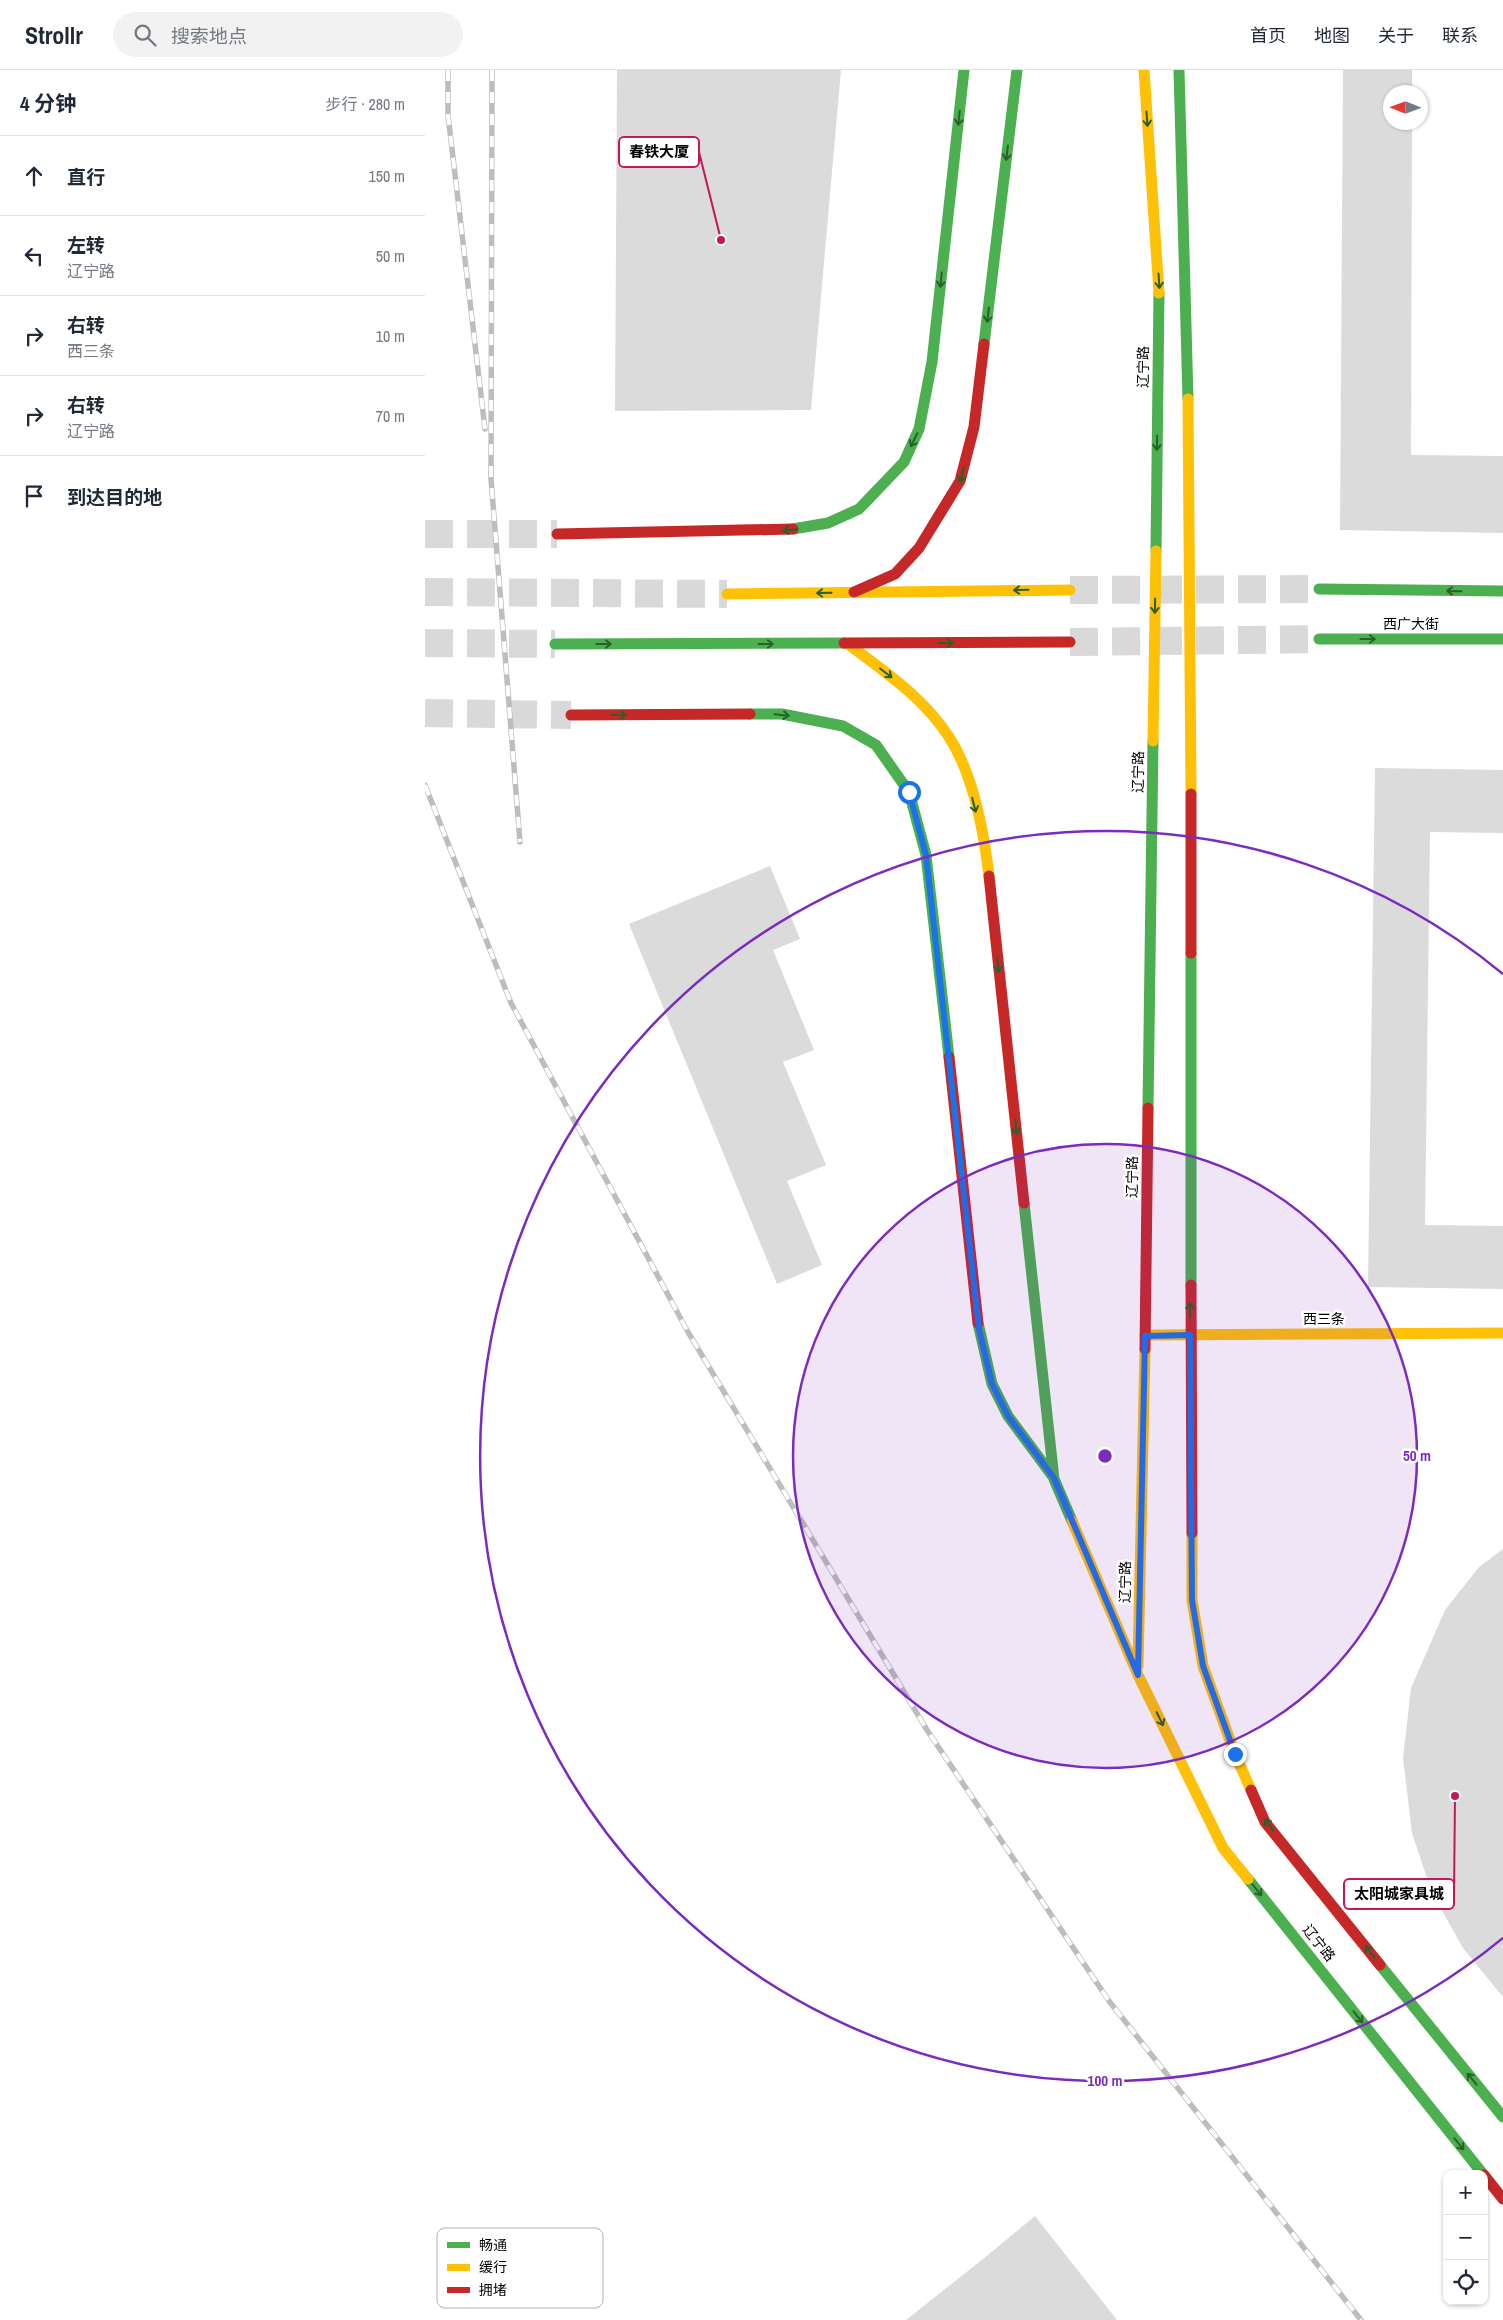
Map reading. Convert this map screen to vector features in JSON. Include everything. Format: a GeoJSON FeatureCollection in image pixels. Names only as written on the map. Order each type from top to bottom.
{"type":"FeatureCollection","features":[{"type":"Feature","properties":{"kind":"main road"},"geometry":{"type":"LineString","coordinates":[[557,534],[789,530],[828,523],[859,509],[889,479],[903,462],[919,429],[932,362],[964,70]]}},
{"type":"Feature","properties":{"kind":"main road"},"geometry":{"type":"LineString","coordinates":[[854,592],[895,574],[931,532],[960,481],[974,427],[1017,70]]}},
{"type":"Feature","properties":{"kind":"main road","name":"辽宁路"},"geometry":{"type":"LineString","coordinates":[[1144,70],[1159,291],[1145,1336],[1138,1675],[1223,1848],[1481,2170]]}},
{"type":"Feature","properties":{"kind":"main road"},"geometry":{"type":"LineString","coordinates":[[1179,70],[1190,460],[1190,1335],[1192,1600],[1203,1666],[1235,1754],[1265,1822],[1503,2117]]}},
{"type":"Feature","properties":{"kind":"main road"},"geometry":{"type":"LineString","coordinates":[[1319,589],[1503,591]]}},
{"type":"Feature","properties":{"kind":"main road"},"geometry":{"type":"LineString","coordinates":[[727,594],[1070,590]]}},
{"type":"Feature","properties":{"kind":"main road","name":"西广大街"},"geometry":{"type":"LineString","coordinates":[[1319,638],[1503,639]]}},
{"type":"Feature","properties":{"kind":"main road"},"geometry":{"type":"LineString","coordinates":[[555,644],[1070,642]]}},
{"type":"Feature","properties":{"kind":"main road"},"geometry":{"type":"LineString","coordinates":[[848,644],[907,689],[949,738],[969,783],[987,858],[1054,1478]]}},
{"type":"Feature","properties":{"kind":"main road"},"geometry":{"type":"LineString","coordinates":[[571,715],[782,714],[843,726],[876,745],[909,792],[926,855],[979,1329],[992,1384],[1008,1416],[1054,1478],[1138,1675]]}},
{"type":"Feature","properties":{"kind":"main road","name":"西三条"},"geometry":{"type":"LineString","coordinates":[[1145,1336],[1503,1333]]}},
{"type":"Feature","properties":{"kind":"main road","name":"辽宁路"},"geometry":{"type":"LineString","coordinates":[[1488,2179],[1503,2198]]}},
{"type":"Feature","properties":{"kind":"building"},"geometry":{"type":"Polygon","coordinates":[[[617,70],[841,70],[811,410],[615,411],[617,70]]]}},
{"type":"Feature","properties":{"kind":"building"},"geometry":{"type":"Polygon","coordinates":[[[1343,70],[1412,70],[1412,85],[1383,85],[1383,130],[1412,130],[1411,455],[1503,456],[1503,533],[1340,530],[1343,70]]]}},
{"type":"Feature","properties":{"kind":"building"},"geometry":{"type":"Polygon","coordinates":[[[1375,768],[1503,770],[1503,833],[1430,832],[1425,1225],[1503,1226],[1503,1289],[1368,1287],[1375,768]]]}},
{"type":"Feature","properties":{"kind":"building"},"geometry":{"type":"Polygon","coordinates":[[[770,866],[800,939],[773,950],[814,1050],[783,1062],[826,1165],[787,1181],[822,1265],[777,1284],[629,924],[770,866]]]}},
{"type":"Feature","properties":{"kind":"building"},"geometry":{"type":"Polygon","coordinates":[[[1503,1549],[1503,1997],[1463,1948],[1432,1893],[1412,1833],[1403,1758],[1411,1688],[1445,1610],[1479,1567],[1503,1549]]]}},
{"type":"Feature","properties":{"kind":"building"},"geometry":{"type":"Polygon","coordinates":[[[1035,2216],[1117,2320],[906,2320],[988,2255],[1035,2216]]]}},
{"type":"Feature","properties":{"kind":"tunnel"},"geometry":{"type":"LineString","coordinates":[[425,534],[557,534]]}},
{"type":"Feature","properties":{"kind":"tunnel"},"geometry":{"type":"LineString","coordinates":[[1070,590],[1319,589]]}},
{"type":"Feature","properties":{"kind":"tunnel"},"geometry":{"type":"LineString","coordinates":[[425,592],[727,594]]}},
{"type":"Feature","properties":{"kind":"tunnel"},"geometry":{"type":"LineString","coordinates":[[1070,642],[1319,639]]}},
{"type":"Feature","properties":{"kind":"tunnel"},"geometry":{"type":"LineString","coordinates":[[425,643],[555,644]]}},
{"type":"Feature","properties":{"kind":"tunnel"},"geometry":{"type":"LineString","coordinates":[[425,713],[571,715]]}},
{"type":"Feature","properties":{"kind":"railway"},"geometry":{"type":"LineString","coordinates":[[448,70],[448,115],[485,429]]}},
{"type":"Feature","properties":{"kind":"railway"},"geometry":{"type":"LineString","coordinates":[[492,70],[491,479],[520,842]]}},
{"type":"Feature","properties":{"kind":"railway"},"geometry":{"type":"LineString","coordinates":[[425,785],[511,1003],[688,1332],[927,1730],[1109,2001],[1361,2320]]}},
{"type":"Feature","properties":{"kind":"traffic: fast"},"geometry":{"type":"LineString","coordinates":[[793,529],[828,523],[859,509],[904,462],[919,429],[932,362],[964,70]]}},
{"type":"Feature","properties":{"kind":"traffic: fast"},"geometry":{"type":"LineString","coordinates":[[984,344],[1017,70]]}},
{"type":"Feature","properties":{"kind":"traffic: fast"},"geometry":{"type":"LineString","coordinates":[[1179,70],[1188,399]]}},
{"type":"Feature","properties":{"kind":"traffic: fast"},"geometry":{"type":"LineString","coordinates":[[1156,551],[1159,293]]}},
{"type":"Feature","properties":{"kind":"traffic: fast"},"geometry":{"type":"LineString","coordinates":[[1319,589],[1503,591]]}},
{"type":"Feature","properties":{"kind":"traffic: fast"},"geometry":{"type":"LineString","coordinates":[[1319,639],[1503,639]]}},
{"type":"Feature","properties":{"kind":"traffic: fast"},"geometry":{"type":"LineString","coordinates":[[555,644],[844,643]]}},
{"type":"Feature","properties":{"kind":"traffic: fast"},"geometry":{"type":"LineString","coordinates":[[750,714],[782,714],[843,726],[876,745],[909,792],[926,855],[949,1057]]}},
{"type":"Feature","properties":{"kind":"traffic: fast"},"geometry":{"type":"LineString","coordinates":[[1148,1108],[1153,741]]}},
{"type":"Feature","properties":{"kind":"traffic: fast"},"geometry":{"type":"LineString","coordinates":[[1191,953],[1191,1285]]}},
{"type":"Feature","properties":{"kind":"traffic: fast"},"geometry":{"type":"LineString","coordinates":[[1024,1203],[1054,1479],[1072,1521]]}},
{"type":"Feature","properties":{"kind":"traffic: fast"},"geometry":{"type":"LineString","coordinates":[[978,1323],[992,1384],[1008,1416],[1054,1478]]}},
{"type":"Feature","properties":{"kind":"traffic: fast"},"geometry":{"type":"LineString","coordinates":[[1248,1879],[1480,2170]]}},
{"type":"Feature","properties":{"kind":"traffic: fast"},"geometry":{"type":"LineString","coordinates":[[1380,1965],[1503,2117]]}},
{"type":"Feature","properties":{"kind":"traffic: slow"},"geometry":{"type":"LineString","coordinates":[[1144,70],[1159,293]]}},
{"type":"Feature","properties":{"kind":"traffic: slow"},"geometry":{"type":"LineString","coordinates":[[1188,399],[1191,794]]}},
{"type":"Feature","properties":{"kind":"traffic: slow"},"geometry":{"type":"LineString","coordinates":[[1153,741],[1156,551]]}},
{"type":"Feature","properties":{"kind":"traffic: slow"},"geometry":{"type":"LineString","coordinates":[[727,594],[1070,590]]}},
{"type":"Feature","properties":{"kind":"traffic: slow"},"geometry":{"type":"LineString","coordinates":[[848,644],[903,686],[928,710],[949,737],[965,768],[971,786],[984,841],[989,876]]}},
{"type":"Feature","properties":{"kind":"traffic: slow"},"geometry":{"type":"LineString","coordinates":[[1145,1335],[1503,1333]]}},
{"type":"Feature","properties":{"kind":"traffic: slow"},"geometry":{"type":"LineString","coordinates":[[1138,1666],[1145,1349]]}},
{"type":"Feature","properties":{"kind":"traffic: slow"},"geometry":{"type":"LineString","coordinates":[[1072,1521],[1138,1675],[1223,1848],[1248,1879]]}},
{"type":"Feature","properties":{"kind":"traffic: slow"},"geometry":{"type":"LineString","coordinates":[[1192,1533],[1192,1600],[1203,1666],[1235,1754],[1251,1790]]}},
{"type":"Feature","properties":{"kind":"traffic: jam"},"geometry":{"type":"LineString","coordinates":[[854,592],[895,574],[919,548],[960,481],[974,427],[984,344]]}},
{"type":"Feature","properties":{"kind":"traffic: jam"},"geometry":{"type":"LineString","coordinates":[[557,534],[793,529]]}},
{"type":"Feature","properties":{"kind":"traffic: jam"},"geometry":{"type":"LineString","coordinates":[[844,643],[1070,642]]}},
{"type":"Feature","properties":{"kind":"traffic: jam"},"geometry":{"type":"LineString","coordinates":[[571,715],[750,714]]}},
{"type":"Feature","properties":{"kind":"traffic: jam"},"geometry":{"type":"LineString","coordinates":[[1191,794],[1191,953]]}},
{"type":"Feature","properties":{"kind":"traffic: jam"},"geometry":{"type":"LineString","coordinates":[[989,876],[1024,1203]]}},
{"type":"Feature","properties":{"kind":"traffic: jam"},"geometry":{"type":"LineString","coordinates":[[949,1057],[978,1323]]}},
{"type":"Feature","properties":{"kind":"traffic: jam"},"geometry":{"type":"LineString","coordinates":[[1145,1349],[1148,1108]]}},
{"type":"Feature","properties":{"kind":"traffic: jam"},"geometry":{"type":"LineString","coordinates":[[1191,1285],[1192,1533]]}},
{"type":"Feature","properties":{"kind":"traffic: jam"},"geometry":{"type":"LineString","coordinates":[[1251,1790],[1265,1822],[1380,1965]]}},
{"type":"Feature","properties":{"kind":"traffic: jam"},"geometry":{"type":"LineString","coordinates":[[1488,2180],[1503,2199]]}},
{"type":"Feature","properties":{"kind":"place","name":"春铁大厦"},"geometry":{"type":"Point","coordinates":[721,240]}},
{"type":"Feature","properties":{"kind":"place","name":"太阳城家具城"},"geometry":{"type":"Point","coordinates":[1455,1796]}},
{"type":"Feature","properties":{"kind":"route"},"geometry":{"type":"LineString","coordinates":[[909,792],[926,855],[979,1329],[992,1384],[1008,1416],[1054,1478],[1138,1675],[1145,1336],[1190,1335],[1192,1600],[1203,1666],[1235,1754]]}}]}
